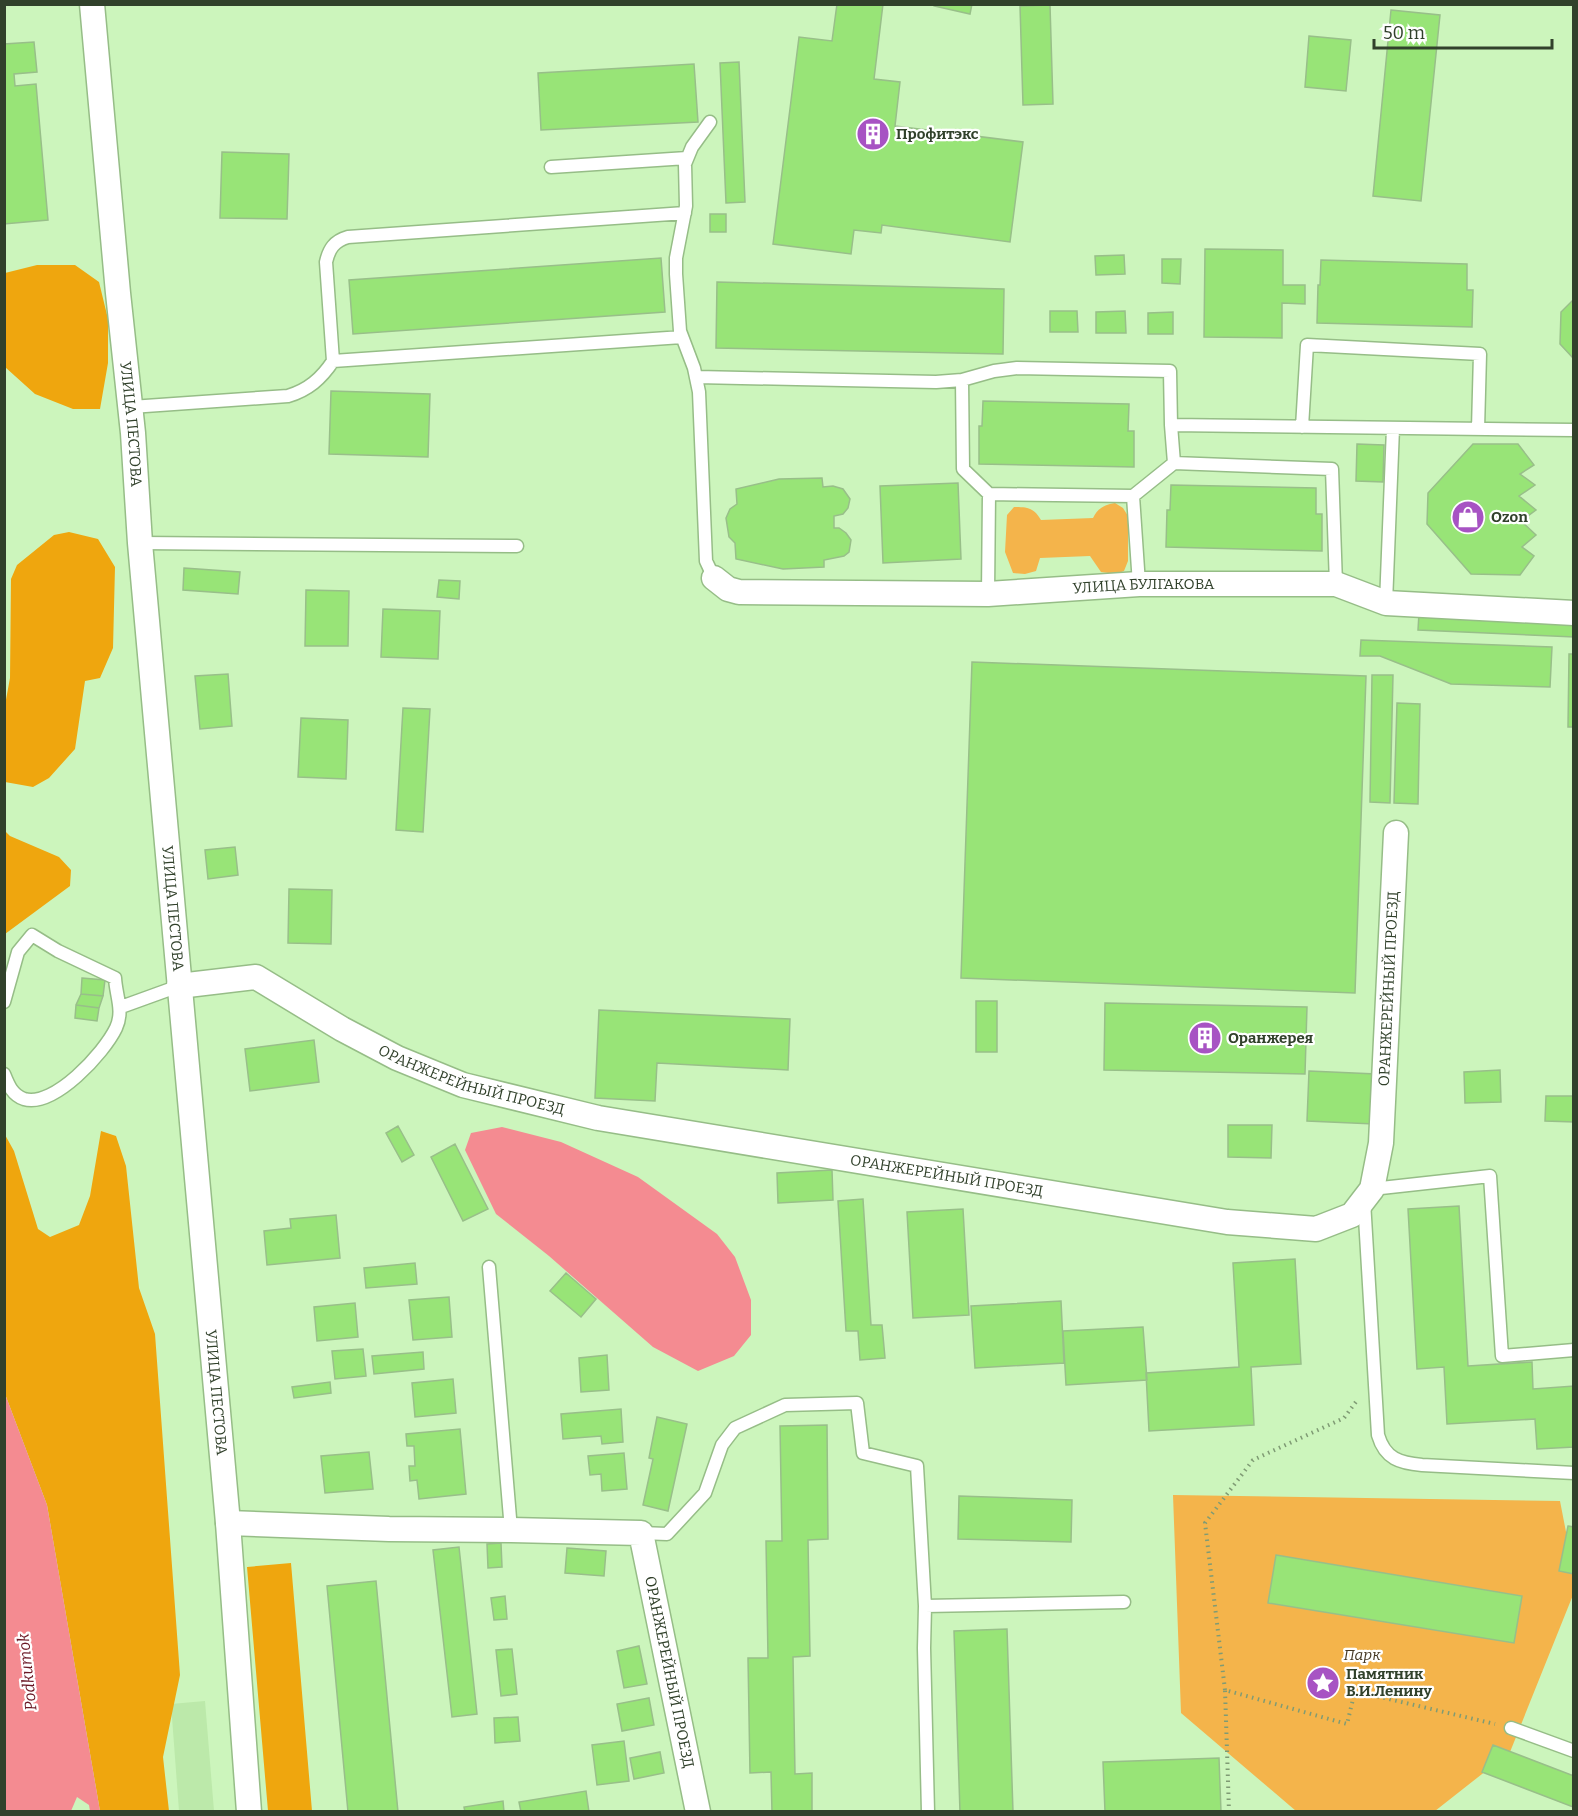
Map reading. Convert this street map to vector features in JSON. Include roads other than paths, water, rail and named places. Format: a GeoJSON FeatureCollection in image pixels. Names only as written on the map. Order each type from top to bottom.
{"type":"FeatureCollection","features":[{"type":"Feature","properties":{"kind":"street","name":"УЛИЦА ПЕСТОВА"},"geometry":{"type":"LineString","coordinates":[[92,4],[118,293],[131,407],[140,543],[228,1523],[249,1812]]}},
{"type":"Feature","properties":{"kind":"street","name":"УЛИЦА БУЛГАКОВА"},"geometry":{"type":"LineString","coordinates":[[714,578],[728,589],[739,592],[988,594],[1140,584],[1336,584],[1386,603],[1574,614]]}},
{"type":"Feature","properties":{"kind":"street","name":"ОРАНЖЕРЕЙНЫЙ ПРОЕЗД"},"geometry":{"type":"LineString","coordinates":[[179,987],[256,977],[342,1029],[425,1070],[463,1085],[598,1118],[1227,1222],[1317,1229],[1353,1215],[1368,1194],[1381,1143],[1396,833]]}},
{"type":"Feature","properties":{"kind":"street"},"geometry":{"type":"LineString","coordinates":[[228,1523],[389,1529],[641,1533]]}},
{"type":"Feature","properties":{"kind":"street","name":"ОРАНЖЕРЕЙНЫЙ ПРОЕЗД"},"geometry":{"type":"LineString","coordinates":[[641,1533],[698,1812]]}},
{"type":"Feature","properties":{"kind":"lane"},"geometry":{"type":"LineString","coordinates":[[710,122],[687,158],[684,172],[687,198],[676,274],[682,337],[697,377],[699,392],[706,561],[714,578]]}},
{"type":"Feature","properties":{"kind":"lane"},"geometry":{"type":"LineString","coordinates":[[550,167],[687,158]]}},
{"type":"Feature","properties":{"kind":"lane"},"geometry":{"type":"LineString","coordinates":[[131,407],[288,396],[299,393],[318,380],[333,362],[326,262],[329,251],[341,239],[685,213]]}},
{"type":"Feature","properties":{"kind":"lane"},"geometry":{"type":"LineString","coordinates":[[333,362],[682,337]]}},
{"type":"Feature","properties":{"kind":"lane"},"geometry":{"type":"LineString","coordinates":[[1302,427],[1307,345],[1480,354],[1478,429]]}},
{"type":"Feature","properties":{"kind":"lane"},"geometry":{"type":"LineString","coordinates":[[697,377],[936,382],[962,380],[994,371],[1017,368],[1170,370],[1174,464]]}},
{"type":"Feature","properties":{"kind":"lane"},"geometry":{"type":"LineString","coordinates":[[962,380],[963,469],[989,494],[1133,496],[1174,464],[1332,469],[1336,584]]}},
{"type":"Feature","properties":{"kind":"lane"},"geometry":{"type":"LineString","coordinates":[[1171,425],[1574,430]]}},
{"type":"Feature","properties":{"kind":"lane"},"geometry":{"type":"LineString","coordinates":[[1386,603],[1393,428]]}},
{"type":"Feature","properties":{"kind":"lane"},"geometry":{"type":"LineString","coordinates":[[988,594],[989,494]]}},
{"type":"Feature","properties":{"kind":"lane"},"geometry":{"type":"LineString","coordinates":[[1133,496],[1140,584]]}},
{"type":"Feature","properties":{"kind":"lane"},"geometry":{"type":"LineString","coordinates":[[140,543],[517,546]]}},
{"type":"Feature","properties":{"kind":"lane"},"geometry":{"type":"LineString","coordinates":[[4,1002],[18,952],[32,935],[57,951],[115,978],[116,995],[121,1007],[117,1028],[97,1057],[59,1090],[40,1099],[24,1099],[11,1090],[4,1074]]}},
{"type":"Feature","properties":{"kind":"lane"},"geometry":{"type":"LineString","coordinates":[[121,1007],[179,987]]}},
{"type":"Feature","properties":{"kind":"lane"},"geometry":{"type":"LineString","coordinates":[[1574,1350],[1502,1356],[1490,1176],[1368,1194],[1374,1376],[1378,1435],[1381,1444],[1390,1455],[1402,1463],[1574,1473]]}},
{"type":"Feature","properties":{"kind":"lane"},"geometry":{"type":"LineString","coordinates":[[489,1267],[511,1530]]}},
{"type":"Feature","properties":{"kind":"lane"},"geometry":{"type":"LineString","coordinates":[[641,1533],[667,1534],[705,1493],[722,1445],[735,1428],[785,1405],[857,1403],[863,1454],[917,1466],[924,1606],[928,1812]]}},
{"type":"Feature","properties":{"kind":"lane"},"geometry":{"type":"LineString","coordinates":[[924,1606],[1124,1602]]}},
{"type":"Feature","properties":{"kind":"lane"},"geometry":{"type":"LineString","coordinates":[[1511,1728],[1574,1751]]}},
{"type":"Feature","properties":{"kind":"water"},"geometry":{"type":"Polygon","coordinates":[[[502,1127],[561,1142],[638,1177],[717,1234],[735,1257],[751,1300],[751,1335],[734,1356],[698,1371],[653,1347],[549,1256],[496,1214],[465,1150],[471,1133],[502,1127]]]}},
{"type":"Feature","properties":{"kind":"water","name":"Podkumok"},"geometry":{"type":"Polygon","coordinates":[[[5,1394],[47,1505],[100,1811],[90,1811],[89,1805],[77,1797],[71,1811],[5,1811],[5,1394]]]}},
{"type":"Feature","properties":{"kind":"place","name":"Профитэкс"},"geometry":{"type":"Point","coordinates":[873,134]}},
{"type":"Feature","properties":{"kind":"place","name":"Ozon"},"geometry":{"type":"Point","coordinates":[1468,517]}},
{"type":"Feature","properties":{"kind":"place","name":"Оранжерея"},"geometry":{"type":"Point","coordinates":[1205,1038]}},
{"type":"Feature","properties":{"kind":"place","name":"Памятник В.И.Ленину"},"geometry":{"type":"Point","coordinates":[1323,1683]}},
{"type":"Feature","properties":{"kind":"park label","name":"Парк"},"geometry":{"type":"Point","coordinates":[1362,1655]}}]}
